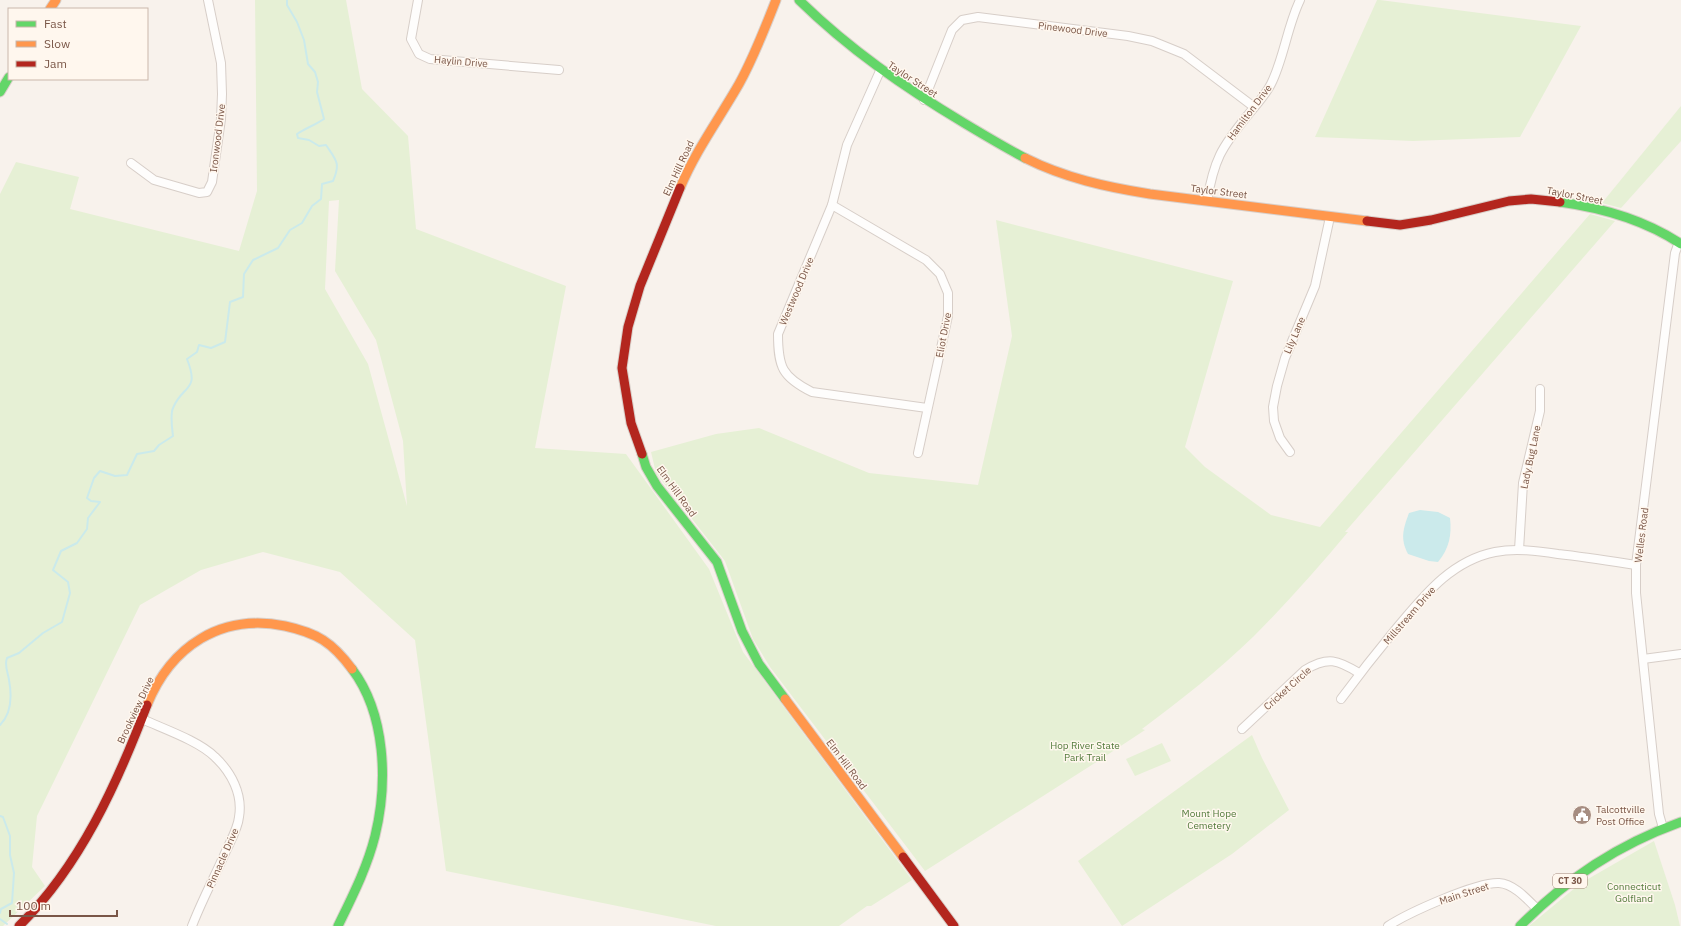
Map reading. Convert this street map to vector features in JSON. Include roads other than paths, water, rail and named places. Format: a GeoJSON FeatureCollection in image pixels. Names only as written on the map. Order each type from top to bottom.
{"type":"FeatureCollection","features":[{"type":"Feature","properties":{"kind":"street","name":"Ironwood Drive"},"geometry":{"type":"LineString","coordinates":[[131,163],[154,180],[198,193],[207,192],[212,182],[221,119],[222,94],[221,63],[208,0]]}},
{"type":"Feature","properties":{"kind":"street","name":"Haylin Drive"},"geometry":{"type":"LineString","coordinates":[[418,0],[411,39],[418,54],[430,59],[559,70]]}},
{"type":"Feature","properties":{"kind":"street","name":"Elm Hill Road"},"geometry":{"type":"LineString","coordinates":[[776,0],[755,53],[739,84],[705,138],[684,179],[640,286],[628,327],[622,368],[631,422],[646,467],[657,486],[717,562],[742,631],[759,664],[954,926]]}},
{"type":"Feature","properties":{"kind":"street","name":"Taylor Street"},"geometry":{"type":"LineString","coordinates":[[799,0],[839,39],[880,71],[924,100],[988,138],[1058,173],[1117,189],[1400,225],[1418,223],[1512,200],[1532,198],[1565,202],[1638,221],[1664,232],[1680,243]]}},
{"type":"Feature","properties":{"kind":"street","name":"Hamilton Drive"},"geometry":{"type":"LineString","coordinates":[[1207,201],[1211,177],[1218,156],[1228,139],[1270,86],[1278,68],[1300,0]]}},
{"type":"Feature","properties":{"kind":"street","name":"Pinewood Drive"},"geometry":{"type":"LineString","coordinates":[[924,100],[952,30],[962,20],[978,17],[1128,36],[1152,41],[1184,54],[1254,108]]}},
{"type":"Feature","properties":{"kind":"street","name":"Westwood Drive"},"geometry":{"type":"LineString","coordinates":[[880,71],[846,145],[832,205],[778,334],[778,355],[783,370],[795,384],[812,392],[927,408]]}},
{"type":"Feature","properties":{"kind":"street"},"geometry":{"type":"LineString","coordinates":[[1,88],[8,78]]}},
{"type":"Feature","properties":{"kind":"street","name":"Eliot Drive"},"geometry":{"type":"LineString","coordinates":[[832,205],[926,260],[940,274],[948,293],[948,316],[918,453]]}},
{"type":"Feature","properties":{"kind":"street","name":"Lily Lane"},"geometry":{"type":"LineString","coordinates":[[1290,452],[1280,438],[1274,422],[1274,400],[1285,358],[1315,286],[1330,217]]}},
{"type":"Feature","properties":{"kind":"street","name":"Welles Road"},"geometry":{"type":"LineString","coordinates":[[1663,828],[1659,814],[1636,593],[1636,565],[1675,253],[1680,243]]}},
{"type":"Feature","properties":{"kind":"street","name":"Lady Bug Lane"},"geometry":{"type":"LineString","coordinates":[[1519,550],[1523,483],[1540,411],[1540,389]]}},
{"type":"Feature","properties":{"kind":"street","name":"Millstream Drive"},"geometry":{"type":"LineString","coordinates":[[1341,699],[1359,673],[1433,586],[1454,570],[1474,558],[1495,552],[1519,550],[1585,557],[1636,565]]}},
{"type":"Feature","properties":{"kind":"street","name":"Brookview Drive"},"geometry":{"type":"LineString","coordinates":[[19,926],[34,912],[80,848],[108,796],[156,686],[187,648],[207,634],[230,626],[253,622],[282,625],[306,632],[323,640],[344,657],[357,675],[368,695],[378,736],[383,768],[378,823],[372,849],[363,873],[338,926]]}},
{"type":"Feature","properties":{"kind":"street"},"geometry":{"type":"LineString","coordinates":[[1643,659],[1681,654]]}},
{"type":"Feature","properties":{"kind":"street","name":"Cricket Circle"},"geometry":{"type":"LineString","coordinates":[[1242,729],[1305,670],[1317,663],[1331,661],[1347,666],[1359,673]]}},
{"type":"Feature","properties":{"kind":"street","name":"Pinnacle Drive"},"geometry":{"type":"LineString","coordinates":[[142,719],[193,742],[215,756],[232,776],[239,796],[239,816],[232,837],[192,926]]}},
{"type":"Feature","properties":{"kind":"street","name":"CT 30"},"geometry":{"type":"LineString","coordinates":[[1520,926],[1536,909],[1598,861],[1635,841],[1663,828],[1681,822]]}},
{"type":"Feature","properties":{"kind":"street","name":"Main Street"},"geometry":{"type":"LineString","coordinates":[[1388,926],[1400,918],[1440,900],[1486,884],[1500,883],[1510,886],[1522,894],[1536,909]]}},
{"type":"Feature","properties":{"kind":"water"},"geometry":{"type":"Polygon","coordinates":[[[1420,510],[1438,512],[1450,518],[1451,530],[1449,542],[1445,552],[1438,562],[1429,561],[1408,554],[1404,544],[1403,534],[1409,513],[1420,510]]]}},
{"type":"Feature","properties":{"kind":"waterway"},"geometry":{"type":"LineString","coordinates":[[0,725],[7,715],[11,698],[9,677],[6,666],[7,658],[19,653],[43,633],[62,622],[70,593],[68,582],[53,570],[61,551],[77,543],[87,529],[88,518],[100,502],[91,501],[87,498],[94,478],[100,471],[115,476],[127,475],[137,454],[154,451],[159,445],[173,436],[171,418],[173,408],[177,400],[191,383],[191,370],[187,359],[197,352],[199,345],[211,348],[225,342],[230,302],[243,297],[244,274],[253,260],[278,248],[290,230],[302,223],[312,206],[321,199],[322,184],[333,181],[337,166],[326,145],[319,146],[309,140],[298,138],[297,134],[324,119],[317,92],[318,82],[315,72],[308,64],[304,40],[297,22],[287,5],[287,0]]}},
{"type":"Feature","properties":{"kind":"waterway"},"geometry":{"type":"LineString","coordinates":[[0,816],[3,817],[10,836],[10,855],[14,873],[12,903],[1,909],[0,913]]}},
{"type":"Feature","properties":{"kind":"waterway"},"geometry":{"type":"LineString","coordinates":[[0,919],[7,924]]}},
{"type":"Feature","properties":{"kind":"place","name":"Talcottville Post Office"},"geometry":{"type":"Point","coordinates":[1582,815]}},
{"type":"Feature","properties":{"kind":"park label","name":"Hop River State Park Trail"},"geometry":{"type":"Point","coordinates":[1085,750]}},
{"type":"Feature","properties":{"kind":"park label","name":"Mount Hope Cemetery"},"geometry":{"type":"Point","coordinates":[1209,818]}},
{"type":"Feature","properties":{"kind":"park label","name":"Connecticut Golfland"},"geometry":{"type":"Point","coordinates":[1634,892]}}]}
